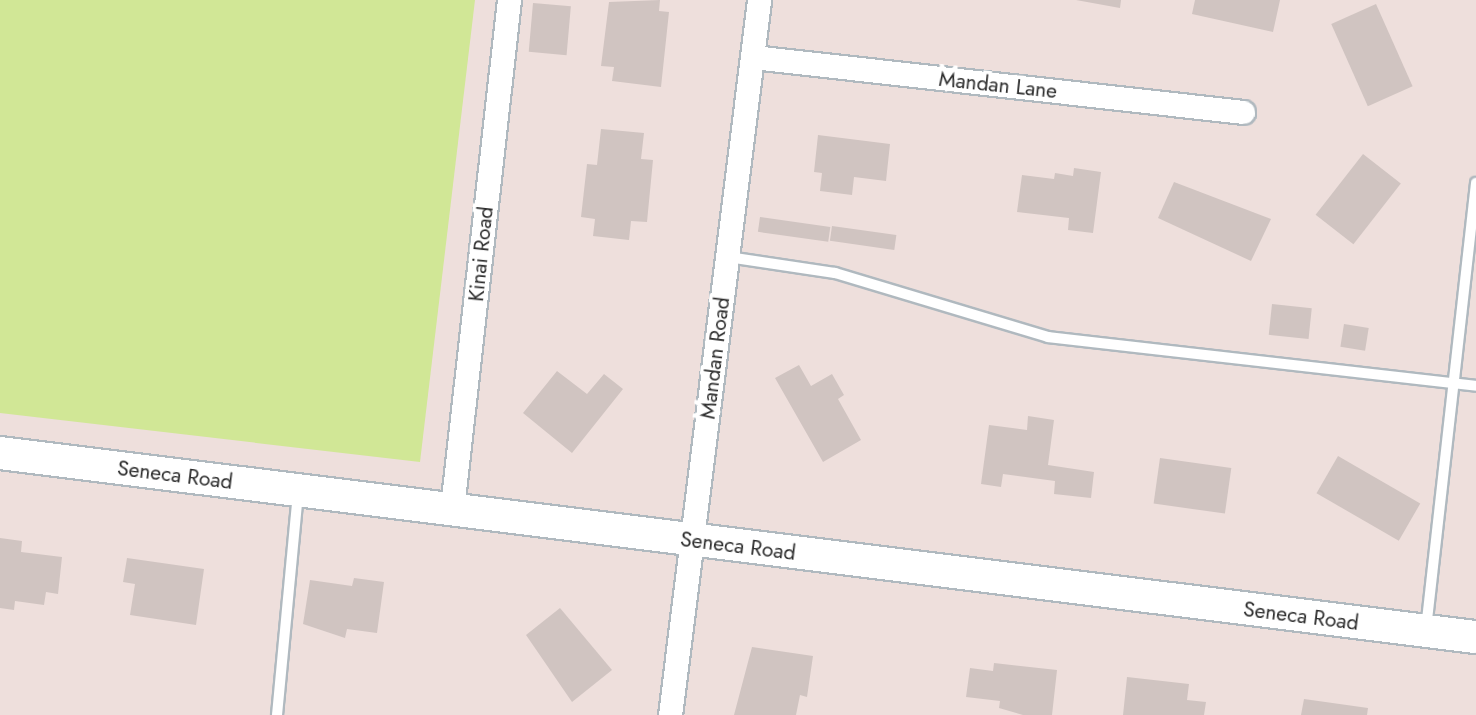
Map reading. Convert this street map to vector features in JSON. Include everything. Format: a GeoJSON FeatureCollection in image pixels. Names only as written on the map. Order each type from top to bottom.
{"type":"FeatureCollection","features":[{"type":"Feature","properties":{"kind":"street","name":"Kinai Road"},"geometry":{"type":"LineString","coordinates":[[452,508],[509,0]]}},
{"type":"Feature","properties":{"kind":"street","name":"Mandan Road"},"geometry":{"type":"LineString","coordinates":[[670,715],[759,0]]}},
{"type":"Feature","properties":{"kind":"street","name":"Mandan Lane"},"geometry":{"type":"LineString","coordinates":[[753,57],[1243,112]]}},
{"type":"Feature","properties":{"kind":"street","name":"Seneca Road"},"geometry":{"type":"LineString","coordinates":[[0,453],[1476,638]]}},
{"type":"Feature","properties":{"kind":"lane"},"geometry":{"type":"LineString","coordinates":[[1425,631],[1476,183]]}},
{"type":"Feature","properties":{"kind":"lane"},"geometry":{"type":"LineString","coordinates":[[728,257],[835,273],[1048,337],[1476,386]]}},
{"type":"Feature","properties":{"kind":"lane"},"geometry":{"type":"LineString","coordinates":[[276,715],[298,490]]}},
{"type":"Feature","properties":{"kind":"green space"},"geometry":{"type":"Polygon","coordinates":[[[0,0],[475,0],[420,462],[0,413],[0,0]]]}},
{"type":"Feature","properties":{"kind":"building"},"geometry":{"type":"Polygon","coordinates":[[[660,0],[659,11],[669,12],[661,87],[612,81],[614,67],[601,66],[609,2],[660,0]]]}},
{"type":"Feature","properties":{"kind":"building"},"geometry":{"type":"Polygon","coordinates":[[[1076,0],[1121,0],[1120,8],[1076,0]]]}},
{"type":"Feature","properties":{"kind":"building"},"geometry":{"type":"Polygon","coordinates":[[[1195,0],[1280,0],[1273,32],[1192,14],[1195,0]]]}},
{"type":"Feature","properties":{"kind":"building"},"geometry":{"type":"Polygon","coordinates":[[[533,3],[571,6],[567,55],[529,52],[533,3]]]}},
{"type":"Feature","properties":{"kind":"building"},"geometry":{"type":"Polygon","coordinates":[[[1376,4],[1413,86],[1368,106],[1331,24],[1376,4]]]}},
{"type":"Feature","properties":{"kind":"building"},"geometry":{"type":"Polygon","coordinates":[[[601,129],[644,133],[641,159],[653,160],[647,222],[631,221],[629,240],[593,236],[595,219],[581,217],[587,164],[597,165],[601,129]]]}},
{"type":"Feature","properties":{"kind":"building"},"geometry":{"type":"Polygon","coordinates":[[[818,135],[890,144],[886,181],[854,177],[852,195],[820,191],[822,173],[814,172],[818,135]]]}},
{"type":"Feature","properties":{"kind":"building"},"geometry":{"type":"Polygon","coordinates":[[[1363,154],[1401,184],[1353,244],[1316,215],[1363,154]]]}},
{"type":"Feature","properties":{"kind":"building"},"geometry":{"type":"Polygon","coordinates":[[[1074,168],[1101,172],[1093,233],[1068,230],[1069,218],[1017,212],[1022,175],[1054,179],[1055,173],[1073,176],[1074,168]]]}},
{"type":"Feature","properties":{"kind":"building"},"geometry":{"type":"Polygon","coordinates":[[[1174,182],[1271,219],[1251,261],[1158,218],[1174,182]]]}},
{"type":"Feature","properties":{"kind":"building"},"geometry":{"type":"Polygon","coordinates":[[[760,217],[830,227],[828,242],[758,232],[760,217]]]}},
{"type":"Feature","properties":{"kind":"building"},"geometry":{"type":"Polygon","coordinates":[[[832,226],[896,235],[894,250],[830,241],[832,226]]]}},
{"type":"Feature","properties":{"kind":"building"},"geometry":{"type":"Polygon","coordinates":[[[1272,304],[1312,308],[1309,339],[1269,335],[1272,304]]]}},
{"type":"Feature","properties":{"kind":"building"},"geometry":{"type":"Polygon","coordinates":[[[1344,324],[1369,328],[1365,351],[1340,347],[1344,324]]]}},
{"type":"Feature","properties":{"kind":"building"},"geometry":{"type":"Polygon","coordinates":[[[799,365],[811,386],[832,374],[844,395],[838,399],[861,440],[823,462],[775,378],[799,365]]]}},
{"type":"Feature","properties":{"kind":"building"},"geometry":{"type":"Polygon","coordinates":[[[557,371],[587,394],[604,374],[623,389],[572,453],[523,413],[557,371]]]}},
{"type":"Feature","properties":{"kind":"building"},"geometry":{"type":"Polygon","coordinates":[[[1028,416],[1054,420],[1048,465],[1094,472],[1091,498],[1054,494],[1055,481],[1003,474],[1001,487],[981,484],[989,425],[1027,430],[1028,416]]]}},
{"type":"Feature","properties":{"kind":"building"},"geometry":{"type":"Polygon","coordinates":[[[1338,456],[1420,504],[1399,541],[1316,493],[1338,456]]]}},
{"type":"Feature","properties":{"kind":"building"},"geometry":{"type":"Polygon","coordinates":[[[1160,458],[1231,468],[1225,514],[1154,504],[1160,458]]]}},
{"type":"Feature","properties":{"kind":"building"},"geometry":{"type":"Polygon","coordinates":[[[0,538],[22,541],[21,552],[62,557],[58,594],[46,592],[44,605],[15,601],[14,610],[0,608],[0,538]]]}},
{"type":"Feature","properties":{"kind":"building"},"geometry":{"type":"Polygon","coordinates":[[[127,558],[204,569],[196,625],[130,615],[135,584],[123,582],[127,558]]]}},
{"type":"Feature","properties":{"kind":"building"},"geometry":{"type":"Polygon","coordinates":[[[354,578],[384,582],[377,633],[347,629],[345,638],[303,624],[310,580],[352,586],[354,578]]]}},
{"type":"Feature","properties":{"kind":"building"},"geometry":{"type":"Polygon","coordinates":[[[560,608],[612,670],[572,702],[526,635],[560,608]]]}},
{"type":"Feature","properties":{"kind":"building"},"geometry":{"type":"Polygon","coordinates":[[[752,647],[813,656],[807,697],[800,695],[796,715],[734,715],[752,647]]]}},
{"type":"Feature","properties":{"kind":"building"},"geometry":{"type":"Polygon","coordinates":[[[994,663],[1057,670],[1052,715],[1023,715],[999,708],[1000,701],[966,697],[970,668],[993,671],[994,663]]]}},
{"type":"Feature","properties":{"kind":"building"},"geometry":{"type":"Polygon","coordinates":[[[1127,677],[1189,684],[1187,700],[1206,702],[1204,715],[1123,715],[1127,677]]]}},
{"type":"Feature","properties":{"kind":"building"},"geometry":{"type":"Polygon","coordinates":[[[1304,699],[1368,708],[1367,715],[1301,715],[1304,699]]]}}]}
